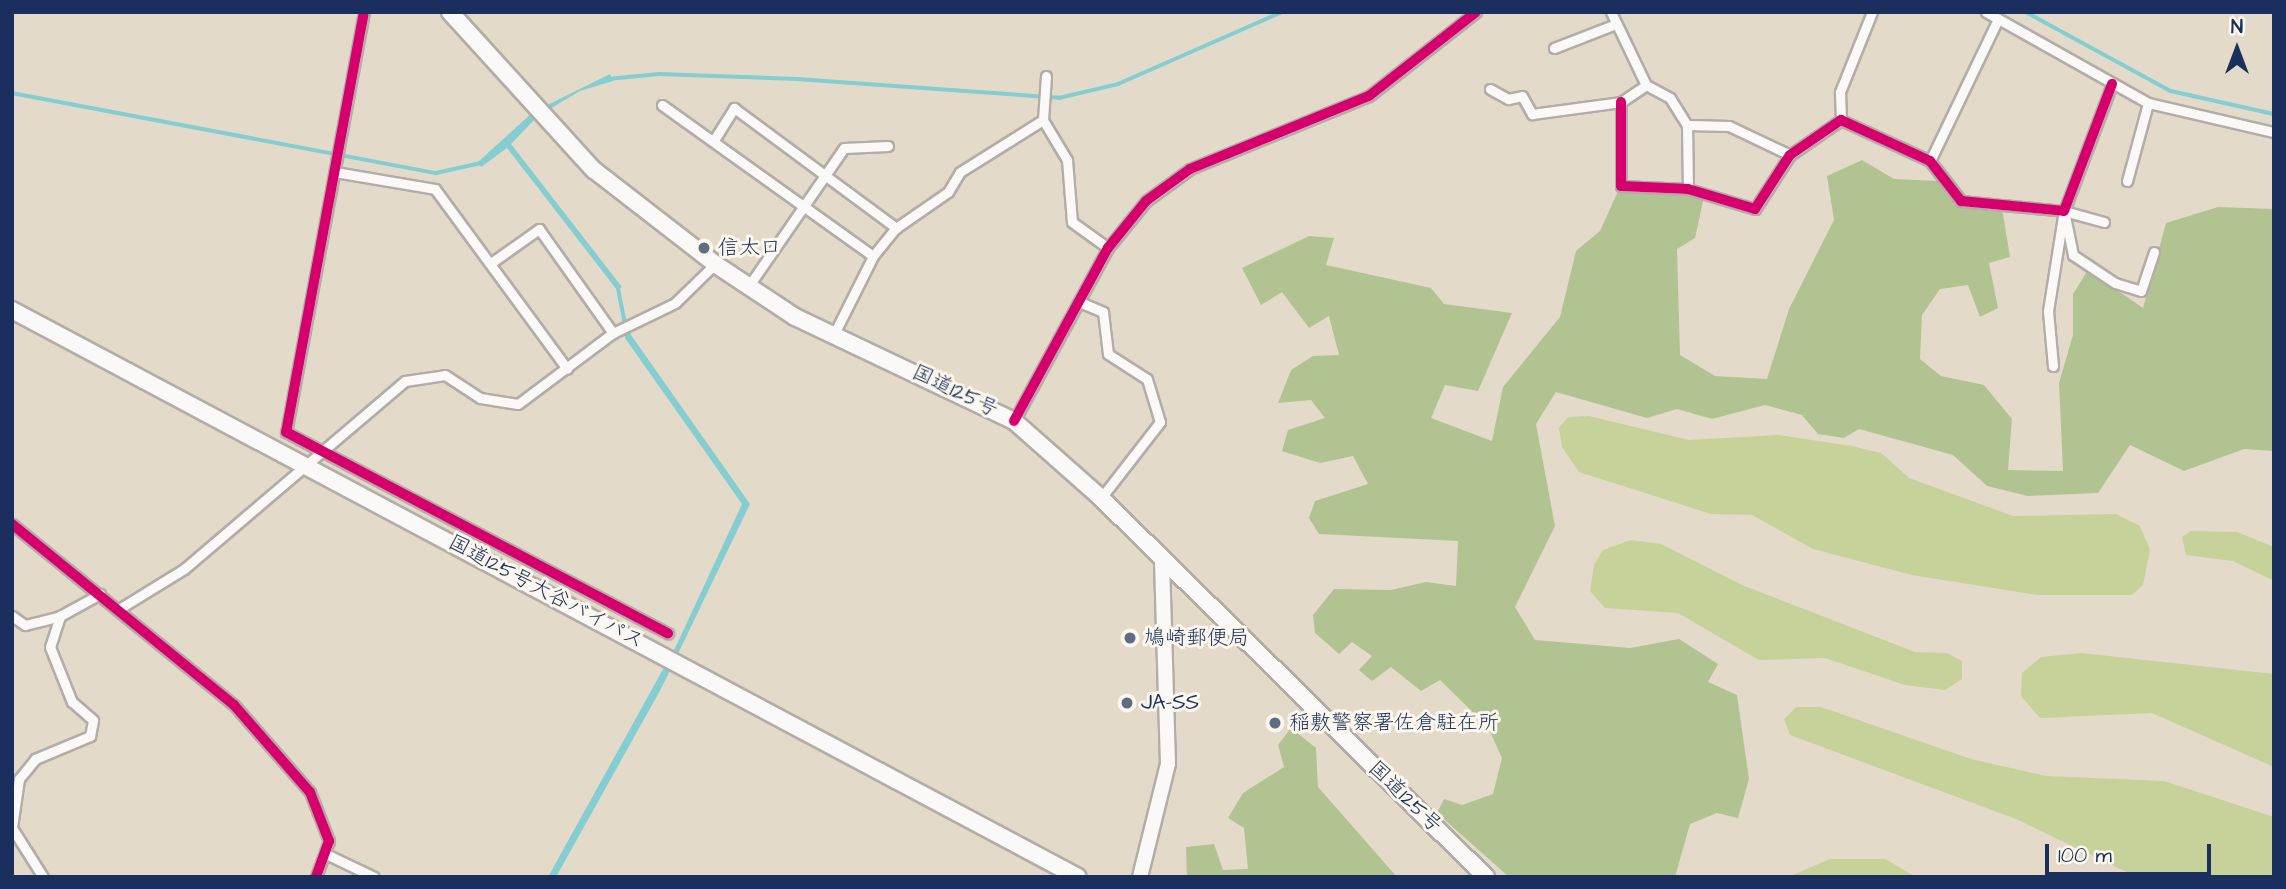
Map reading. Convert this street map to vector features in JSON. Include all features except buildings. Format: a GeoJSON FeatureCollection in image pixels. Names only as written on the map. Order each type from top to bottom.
{"type":"FeatureCollection","features":[{"type":"Feature","properties":{"kind":"highway","name":"国道125号"},"geometry":{"type":"LineString","coordinates":[[450,12],[552,127],[612,186],[715,264],[748,287],[832,336],[1014,421],[1101,498],[1486,877]]}},
{"type":"Feature","properties":{"kind":"highway","name":"国道125号大谷バイパス"},"geometry":{"type":"LineString","coordinates":[[12,310],[1078,877]]}},
{"type":"Feature","properties":{"kind":"main road"},"geometry":{"type":"LineString","coordinates":[[1140,877],[1168,764],[1162,558]]}},
{"type":"Feature","properties":{"kind":"street"},"geometry":{"type":"LineString","coordinates":[[364,12],[286,432],[668,633]]}},
{"type":"Feature","properties":{"kind":"street"},"geometry":{"type":"LineString","coordinates":[[1014,421],[1082,303],[1108,248],[1146,201],[1190,169],[1369,96],[1476,12]]}},
{"type":"Feature","properties":{"kind":"street"},"geometry":{"type":"LineString","coordinates":[[1611,12],[1646,85],[1670,98],[1687,125],[1688,189]]}},
{"type":"Feature","properties":{"kind":"street"},"geometry":{"type":"LineString","coordinates":[[1841,120],[1840,92],[1872,12]]}},
{"type":"Feature","properties":{"kind":"street"},"geometry":{"type":"LineString","coordinates":[[1986,12],[2148,103],[2274,132]]}},
{"type":"Feature","properties":{"kind":"street"},"geometry":{"type":"LineString","coordinates":[[1930,161],[1998,19]]}},
{"type":"Feature","properties":{"kind":"street"},"geometry":{"type":"LineString","coordinates":[[1554,48],[1616,24]]}},
{"type":"Feature","properties":{"kind":"street"},"geometry":{"type":"LineString","coordinates":[[1046,76],[1043,120],[1067,160],[1072,222],[1108,248]]}},
{"type":"Feature","properties":{"kind":"street"},"geometry":{"type":"LineString","coordinates":[[2053,366],[2049,311],[2064,211],[2112,84]]}},
{"type":"Feature","properties":{"kind":"street"},"geometry":{"type":"LineString","coordinates":[[1490,89],[1508,99],[1522,96],[1532,114],[1621,102],[1646,85]]}},
{"type":"Feature","properties":{"kind":"street"},"geometry":{"type":"LineString","coordinates":[[1621,102],[1621,186],[1688,189],[1755,209],[1790,155],[1841,120]]}},
{"type":"Feature","properties":{"kind":"street"},"geometry":{"type":"LineString","coordinates":[[2127,181],[2148,103]]}},
{"type":"Feature","properties":{"kind":"street"},"geometry":{"type":"LineString","coordinates":[[662,105],[873,256]]}},
{"type":"Feature","properties":{"kind":"street"},"geometry":{"type":"LineString","coordinates":[[713,140],[734,108],[896,228]]}},
{"type":"Feature","properties":{"kind":"street"},"geometry":{"type":"LineString","coordinates":[[832,336],[873,256],[896,228],[947,192],[960,172],[1043,120]]}},
{"type":"Feature","properties":{"kind":"street"},"geometry":{"type":"LineString","coordinates":[[1841,120],[1930,161],[1961,201],[2064,211],[2104,222]]}},
{"type":"Feature","properties":{"kind":"street"},"geometry":{"type":"LineString","coordinates":[[1687,125],[1729,127],[1790,155]]}},
{"type":"Feature","properties":{"kind":"street"},"geometry":{"type":"LineString","coordinates":[[748,287],[844,148],[888,146]]}},
{"type":"Feature","properties":{"kind":"street"},"geometry":{"type":"LineString","coordinates":[[336,169],[435,189],[567,369]]}},
{"type":"Feature","properties":{"kind":"street"},"geometry":{"type":"LineString","coordinates":[[2064,211],[2073,255],[2115,283],[2141,291],[2154,252]]}},
{"type":"Feature","properties":{"kind":"street"},"geometry":{"type":"LineString","coordinates":[[491,262],[539,229],[613,333]]}},
{"type":"Feature","properties":{"kind":"street"},"geometry":{"type":"LineString","coordinates":[[119,609],[184,569],[378,400],[421,375],[445,375],[480,398],[518,404],[613,333],[675,303],[715,264]]}},
{"type":"Feature","properties":{"kind":"street"},"geometry":{"type":"LineString","coordinates":[[1082,303],[1104,312],[1108,354],[1147,379],[1160,422],[1101,498]]}},
{"type":"Feature","properties":{"kind":"street"},"geometry":{"type":"LineString","coordinates":[[12,524],[234,705],[310,792],[321,808],[326,854],[316,877]]}},
{"type":"Feature","properties":{"kind":"street"},"geometry":{"type":"LineString","coordinates":[[12,617],[25,625],[60,616],[100,594]]}},
{"type":"Feature","properties":{"kind":"street"},"geometry":{"type":"LineString","coordinates":[[43,877],[12,827],[19,779],[35,760],[90,736],[93,720],[72,702],[52,659],[60,616]]}},
{"type":"Feature","properties":{"kind":"street"},"geometry":{"type":"LineString","coordinates":[[326,854],[374,877]]}},
{"type":"Feature","properties":{"kind":"green space"},"geometry":{"type":"Polygon","coordinates":[[[1862,160],[1894,179],[1939,181],[1958,205],[2002,208],[2010,257],[1989,263],[1998,308],[1980,317],[1968,285],[1940,289],[1922,315],[1920,359],[1941,376],[1984,385],[2012,419],[2008,470],[2063,471],[2059,383],[2073,335],[2073,294],[2088,270],[2143,308],[2166,223],[2218,207],[2274,209],[2274,451],[2244,449],[2184,471],[2130,445],[2098,493],[2028,496],[1987,486],[1953,455],[1859,429],[1844,438],[1818,434],[1802,415],[1765,405],[1712,419],[1677,409],[1647,418],[1556,392],[1536,424],[1555,526],[1515,607],[1535,640],[1630,648],[1679,639],[1718,664],[1708,682],[1737,695],[1749,779],[1738,818],[1717,813],[1690,824],[1675,877],[1509,877],[1437,813],[1444,799],[1462,805],[1493,794],[1502,758],[1488,727],[1440,680],[1421,691],[1391,667],[1372,681],[1359,670],[1372,656],[1352,642],[1339,654],[1315,633],[1313,615],[1334,589],[1391,590],[1426,582],[1456,586],[1458,541],[1319,534],[1309,518],[1315,501],[1368,484],[1353,456],[1320,463],[1282,451],[1288,430],[1325,418],[1311,400],[1278,403],[1291,370],[1313,356],[1339,355],[1329,316],[1309,328],[1282,292],[1261,305],[1242,268],[1309,236],[1334,238],[1326,265],[1431,288],[1444,304],[1512,313],[1478,391],[1445,385],[1431,418],[1492,441],[1503,387],[1560,317],[1576,251],[1600,231],[1619,189],[1656,187],[1704,197],[1695,238],[1677,249],[1680,355],[1715,376],[1767,379],[1789,309],[1834,220],[1827,176],[1862,160]]]}},
{"type":"Feature","properties":{"kind":"green space"},"geometry":{"type":"Polygon","coordinates":[[[1589,416],[1689,440],[1778,435],[1852,446],[1881,453],[1909,478],[2013,516],[2116,514],[2140,526],[2150,550],[2143,585],[2132,595],[2037,595],[1912,575],[1813,549],[1752,515],[1711,514],[1579,472],[1562,447],[1559,428],[1568,417],[1589,416]]]}},
{"type":"Feature","properties":{"kind":"green space"},"geometry":{"type":"Polygon","coordinates":[[[2191,531],[2237,532],[2274,547],[2274,581],[2233,561],[2186,555],[2182,537],[2191,531]]]}},
{"type":"Feature","properties":{"kind":"green space"},"geometry":{"type":"Polygon","coordinates":[[[1631,540],[1661,544],[1742,585],[1915,652],[1947,653],[1962,661],[1962,679],[1945,690],[1905,685],[1825,658],[1759,660],[1678,613],[1605,608],[1590,591],[1594,565],[1603,550],[1631,540]]]}},
{"type":"Feature","properties":{"kind":"green space"},"geometry":{"type":"Polygon","coordinates":[[[2081,653],[2274,674],[2274,767],[2152,713],[2040,718],[2021,696],[2022,673],[2041,657],[2081,653]]]}},
{"type":"Feature","properties":{"kind":"green space"},"geometry":{"type":"Polygon","coordinates":[[[1796,707],[1821,707],[1971,759],[2046,776],[2164,781],[2274,817],[2274,877],[2137,877],[2016,819],[1790,735],[1784,719],[1796,707]]]}},
{"type":"Feature","properties":{"kind":"green space"},"geometry":{"type":"Polygon","coordinates":[[[1291,728],[1316,748],[1318,787],[1397,877],[1187,877],[1186,847],[1214,844],[1223,870],[1248,869],[1244,828],[1228,818],[1243,793],[1284,767],[1278,745],[1291,728]]]}},
{"type":"Feature","properties":{"kind":"green space"},"geometry":{"type":"Polygon","coordinates":[[[1830,859],[1885,859],[1916,877],[1788,877],[1830,859]]]}},
{"type":"Feature","properties":{"kind":"water"},"geometry":{"type":"Polygon","coordinates":[[[610,74],[613,81],[580,91],[538,116],[511,144],[622,287],[617,290],[507,148],[481,167],[478,162],[533,112],[610,74]]]}},
{"type":"Feature","properties":{"kind":"water"},"geometry":{"type":"Polygon","coordinates":[[[622,319],[628,319],[631,335],[750,504],[662,687],[556,877],[548,877],[677,644],[742,504],[625,338],[622,319]]]}},
{"type":"Feature","properties":{"kind":"waterway"},"geometry":{"type":"LineString","coordinates":[[608,79],[659,74],[797,79],[1059,98],[1118,84],[1282,12]]}},
{"type":"Feature","properties":{"kind":"waterway"},"geometry":{"type":"LineString","coordinates":[[2026,12],[2171,91],[2274,114]]}},
{"type":"Feature","properties":{"kind":"waterway"},"geometry":{"type":"LineString","coordinates":[[12,93],[436,173],[481,163]]}},
{"type":"Feature","properties":{"kind":"waterway"},"geometry":{"type":"LineString","coordinates":[[618,286],[625,323]]}},
{"type":"Feature","properties":{"kind":"cycle path"},"geometry":{"type":"LineString","coordinates":[[364,12],[286,432],[668,633]]}},
{"type":"Feature","properties":{"kind":"cycle path"},"geometry":{"type":"LineString","coordinates":[[1014,421],[1108,248],[1146,201],[1190,169],[1369,96],[1476,12]]}},
{"type":"Feature","properties":{"kind":"cycle path"},"geometry":{"type":"LineString","coordinates":[[1621,102],[1621,186],[1688,189],[1755,209],[1790,155],[1841,120],[1930,161],[1961,201],[2064,211],[2112,84]]}},
{"type":"Feature","properties":{"kind":"cycle path"},"geometry":{"type":"LineString","coordinates":[[12,524],[234,705],[310,792],[329,841],[316,877]]}},
{"type":"Feature","properties":{"kind":"place","name":"信太口"},"geometry":{"type":"Point","coordinates":[704,248]}},
{"type":"Feature","properties":{"kind":"place","name":"鳩崎郵便局"},"geometry":{"type":"Point","coordinates":[1130,638]}},
{"type":"Feature","properties":{"kind":"place","name":"JA-SS"},"geometry":{"type":"Point","coordinates":[1127,703]}},
{"type":"Feature","properties":{"kind":"place","name":"稲敷警察署佐倉駐在所"},"geometry":{"type":"Point","coordinates":[1275,723]}}]}
